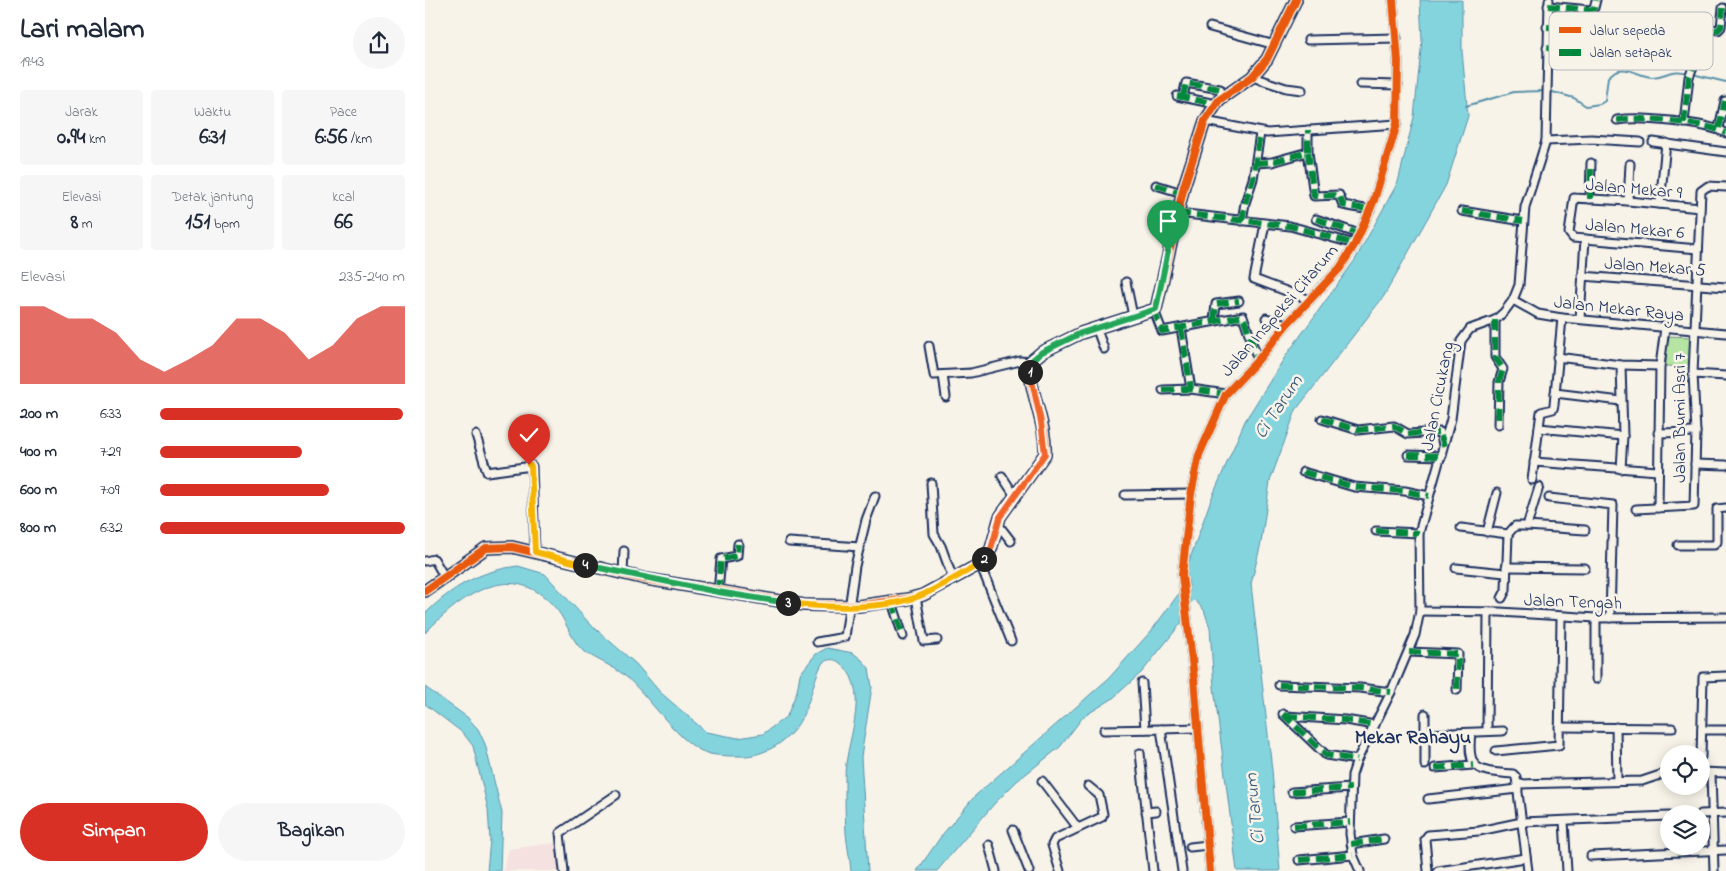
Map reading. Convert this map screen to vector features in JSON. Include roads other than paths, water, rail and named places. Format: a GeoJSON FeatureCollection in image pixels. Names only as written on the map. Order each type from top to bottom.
{"type":"FeatureCollection","features":[{"type":"Feature","properties":{"kind":"street"},"geometry":{"type":"LineString","coordinates":[[1258,360],[1243,316],[1162,332],[1154,310],[1159,299],[1164,268],[1182,193],[1205,121],[1219,100],[1252,77],[1267,59],[1296,0]]}},
{"type":"Feature","properties":{"kind":"street","name":"Jalan Inspeksi Citarum"},"geometry":{"type":"LineString","coordinates":[[1210,871],[1198,728],[1182,580],[1191,494],[1199,455],[1226,394],[1339,268],[1355,244],[1370,210],[1397,124],[1397,38],[1393,0]]}},
{"type":"Feature","properties":{"kind":"street"},"geometry":{"type":"LineString","coordinates":[[1548,3],[1590,10],[1594,8],[1596,0]]}},
{"type":"Feature","properties":{"kind":"street","name":"Jalan Cicukang"},"geometry":{"type":"LineString","coordinates":[[1360,871],[1351,844],[1351,788],[1357,760],[1409,652],[1419,611],[1419,533],[1451,419],[1461,341],[1470,329],[1495,320],[1513,300],[1519,285],[1523,221],[1528,193],[1540,164],[1546,141],[1548,3]]}},
{"type":"Feature","properties":{"kind":"street"},"geometry":{"type":"LineString","coordinates":[[1713,30],[1718,30],[1721,27],[1723,8]]}},
{"type":"Feature","properties":{"kind":"street"},"geometry":{"type":"LineString","coordinates":[[1210,26],[1275,44]]}},
{"type":"Feature","properties":{"kind":"street"},"geometry":{"type":"LineString","coordinates":[[1308,40],[1397,38]]}},
{"type":"Feature","properties":{"kind":"street"},"geometry":{"type":"LineString","coordinates":[[1684,123],[1690,70]]}},
{"type":"Feature","properties":{"kind":"street"},"geometry":{"type":"LineString","coordinates":[[1252,77],[1286,88],[1302,90]]}},
{"type":"Feature","properties":{"kind":"street"},"geometry":{"type":"LineString","coordinates":[[1186,84],[1220,88],[1219,100],[1180,97],[1186,84]]}},
{"type":"Feature","properties":{"kind":"street"},"geometry":{"type":"LineString","coordinates":[[1361,84],[1398,85]]}},
{"type":"Feature","properties":{"kind":"street"},"geometry":{"type":"LineString","coordinates":[[1719,128],[1725,101]]}},
{"type":"Feature","properties":{"kind":"street"},"geometry":{"type":"LineString","coordinates":[[1617,120],[1684,123],[1719,128],[1726,133]]}},
{"type":"Feature","properties":{"kind":"street"},"geometry":{"type":"LineString","coordinates":[[1205,121],[1260,133],[1397,124]]}},
{"type":"Feature","properties":{"kind":"street"},"geometry":{"type":"LineString","coordinates":[[1308,130],[1308,152],[1314,196],[1339,195],[1343,205],[1370,210]]}},
{"type":"Feature","properties":{"kind":"street"},"geometry":{"type":"LineString","coordinates":[[1242,221],[1256,162],[1260,133]]}},
{"type":"Feature","properties":{"kind":"street"},"geometry":{"type":"LineString","coordinates":[[1546,141],[1591,138],[1640,142]]}},
{"type":"Feature","properties":{"kind":"street"},"geometry":{"type":"LineString","coordinates":[[1653,142],[1726,152]]}},
{"type":"Feature","properties":{"kind":"street"},"geometry":{"type":"LineString","coordinates":[[1660,204],[1666,143]]}},
{"type":"Feature","properties":{"kind":"street"},"geometry":{"type":"LineString","coordinates":[[1256,162],[1272,162],[1308,152]]}},
{"type":"Feature","properties":{"kind":"street"},"geometry":{"type":"LineString","coordinates":[[1590,199],[1591,163]]}},
{"type":"Feature","properties":{"kind":"street"},"geometry":{"type":"LineString","coordinates":[[1628,201],[1630,164]]}},
{"type":"Feature","properties":{"kind":"street"},"geometry":{"type":"LineString","coordinates":[[1156,185],[1182,193]]}},
{"type":"Feature","properties":{"kind":"street","name":"Jalan Bumi Asri 7"},"geometry":{"type":"LineString","coordinates":[[1658,508],[1691,507],[1694,504],[1696,432],[1693,374],[1701,191],[1708,186],[1726,187]]}},
{"type":"Feature","properties":{"kind":"street","name":"Jalan Mekar 9"},"geometry":{"type":"LineString","coordinates":[[1570,236],[1572,201],[1577,198],[1700,208]]}},
{"type":"Feature","properties":{"kind":"street"},"geometry":{"type":"LineString","coordinates":[[1462,211],[1523,221]]}},
{"type":"Feature","properties":{"kind":"street"},"geometry":{"type":"LineString","coordinates":[[1177,213],[1309,230],[1355,244]]}},
{"type":"Feature","properties":{"kind":"street"},"geometry":{"type":"LineString","coordinates":[[1316,219],[1359,234]]}},
{"type":"Feature","properties":{"kind":"street"},"geometry":{"type":"LineString","coordinates":[[1265,224],[1254,279],[1309,300]]}},
{"type":"Feature","properties":{"kind":"street","name":"Jalan Mekar 6"},"geometry":{"type":"LineString","coordinates":[[1570,236],[1698,249]]}},
{"type":"Feature","properties":{"kind":"street"},"geometry":{"type":"LineString","coordinates":[[1580,320],[1585,239]]}},
{"type":"Feature","properties":{"kind":"street","name":"Jalan Mekar 5"},"geometry":{"type":"LineString","coordinates":[[1582,276],[1726,287]]}},
{"type":"Feature","properties":{"kind":"street"},"geometry":{"type":"LineString","coordinates":[[1126,282],[1133,316]]}},
{"type":"Feature","properties":{"kind":"street","name":"Jalan Mekar Raya"},"geometry":{"type":"LineString","coordinates":[[1513,300],[1538,314],[1561,318],[1726,333]]}},
{"type":"Feature","properties":{"kind":"street"},"geometry":{"type":"LineString","coordinates":[[1214,321],[1216,304],[1239,301]]}},
{"type":"Feature","properties":{"kind":"street"},"geometry":{"type":"LineString","coordinates":[[929,346],[932,374],[971,373],[1020,361],[1030,362],[1042,352],[1096,327],[1154,310]]}},
{"type":"Feature","properties":{"kind":"street"},"geometry":{"type":"LineString","coordinates":[[1266,318],[1287,324]]}},
{"type":"Feature","properties":{"kind":"street"},"geometry":{"type":"LineString","coordinates":[[1532,480],[1541,412],[1553,409],[1561,318]]}},
{"type":"Feature","properties":{"kind":"street"},"geometry":{"type":"LineString","coordinates":[[1495,320],[1495,357],[1503,369],[1499,382],[1497,425]]}},
{"type":"Feature","properties":{"kind":"street"},"geometry":{"type":"LineString","coordinates":[[1096,327],[1104,348]]}},
{"type":"Feature","properties":{"kind":"street"},"geometry":{"type":"LineString","coordinates":[[1181,328],[1191,389]]}},
{"type":"Feature","properties":{"kind":"street"},"geometry":{"type":"LineString","coordinates":[[1636,509],[1658,508],[1660,366],[1665,328]]}},
{"type":"Feature","properties":{"kind":"street"},"geometry":{"type":"LineString","coordinates":[[1557,357],[1621,365],[1660,366]]}},
{"type":"Feature","properties":{"kind":"street"},"geometry":{"type":"LineString","coordinates":[[425,591],[486,548],[512,547],[623,574],[718,592],[804,605],[848,606],[893,602],[916,597],[980,564],[992,545],[996,523],[1045,454],[1037,400],[1030,376],[1030,362]]}},
{"type":"Feature","properties":{"kind":"street"},"geometry":{"type":"LineString","coordinates":[[1621,365],[1623,436],[1621,469]]}},
{"type":"Feature","properties":{"kind":"street"},"geometry":{"type":"LineString","coordinates":[[1693,374],[1726,376]]}},
{"type":"Feature","properties":{"kind":"street"},"geometry":{"type":"LineString","coordinates":[[943,375],[946,397]]}},
{"type":"Feature","properties":{"kind":"street"},"geometry":{"type":"LineString","coordinates":[[1163,390],[1191,389],[1226,394]]}},
{"type":"Feature","properties":{"kind":"street"},"geometry":{"type":"LineString","coordinates":[[1555,393],[1621,401]]}},
{"type":"Feature","properties":{"kind":"street"},"geometry":{"type":"LineString","coordinates":[[1322,419],[1358,430],[1394,426],[1408,434],[1440,432],[1444,446]]}},
{"type":"Feature","properties":{"kind":"street"},"geometry":{"type":"LineString","coordinates":[[1539,428],[1623,436]]}},
{"type":"Feature","properties":{"kind":"street"},"geometry":{"type":"LineString","coordinates":[[1658,433],[1696,432]]}},
{"type":"Feature","properties":{"kind":"street"},"geometry":{"type":"LineString","coordinates":[[476,435],[487,472],[531,465],[535,552]]}},
{"type":"Feature","properties":{"kind":"street"},"geometry":{"type":"LineString","coordinates":[[1408,455],[1442,456]]}},
{"type":"Feature","properties":{"kind":"street"},"geometry":{"type":"LineString","coordinates":[[1534,462],[1658,471]]}},
{"type":"Feature","properties":{"kind":"street"},"geometry":{"type":"LineString","coordinates":[[1695,464],[1726,465]]}},
{"type":"Feature","properties":{"kind":"street"},"geometry":{"type":"LineString","coordinates":[[1303,472],[1353,487],[1405,491],[1429,496]]}},
{"type":"Feature","properties":{"kind":"street"},"geometry":{"type":"LineString","coordinates":[[1002,476],[1015,496]]}},
{"type":"Feature","properties":{"kind":"street"},"geometry":{"type":"LineString","coordinates":[[931,482],[934,534],[941,546],[953,579]]}},
{"type":"Feature","properties":{"kind":"street"},"geometry":{"type":"LineString","coordinates":[[1527,526],[1539,487]]}},
{"type":"Feature","properties":{"kind":"street"},"geometry":{"type":"LineString","coordinates":[[1487,532],[1497,493]]}},
{"type":"Feature","properties":{"kind":"street"},"geometry":{"type":"LineString","coordinates":[[1125,495],[1191,494]]}},
{"type":"Feature","properties":{"kind":"street"},"geometry":{"type":"LineString","coordinates":[[817,642],[845,637],[848,606],[860,547],[866,520],[875,496]]}},
{"type":"Feature","properties":{"kind":"street"},"geometry":{"type":"LineString","coordinates":[[1549,498],[1613,505],[1610,618]]}},
{"type":"Feature","properties":{"kind":"street"},"geometry":{"type":"LineString","coordinates":[[1678,545],[1714,545],[1717,542],[1717,509],[1726,508]]}},
{"type":"Feature","properties":{"kind":"street"},"geometry":{"type":"LineString","coordinates":[[996,523],[1011,541]]}},
{"type":"Feature","properties":{"kind":"street"},"geometry":{"type":"LineString","coordinates":[[1500,612],[1502,586],[1505,581],[1508,534],[1515,526],[1585,530]]}},
{"type":"Feature","properties":{"kind":"street"},"geometry":{"type":"LineString","coordinates":[[1461,528],[1508,534]]}},
{"type":"Feature","properties":{"kind":"street"},"geometry":{"type":"LineString","coordinates":[[1376,531],[1419,533]]}},
{"type":"Feature","properties":{"kind":"street"},"geometry":{"type":"LineString","coordinates":[[789,542],[860,547]]}},
{"type":"Feature","properties":{"kind":"street"},"geometry":{"type":"LineString","coordinates":[[718,592],[721,559],[736,556],[738,544]]}},
{"type":"Feature","properties":{"kind":"street"},"geometry":{"type":"LineString","coordinates":[[623,574],[624,551]]}},
{"type":"Feature","properties":{"kind":"street"},"geometry":{"type":"LineString","coordinates":[[425,561],[434,559],[445,578]]}},
{"type":"Feature","properties":{"kind":"street"},"geometry":{"type":"LineString","coordinates":[[980,564],[1011,640]]}},
{"type":"Feature","properties":{"kind":"street"},"geometry":{"type":"LineString","coordinates":[[1456,568],[1505,570],[1585,568]]}},
{"type":"Feature","properties":{"kind":"street"},"geometry":{"type":"LineString","coordinates":[[916,597],[923,641],[937,640]]}},
{"type":"Feature","properties":{"kind":"street"},"geometry":{"type":"LineString","coordinates":[[893,602],[903,636]]}},
{"type":"Feature","properties":{"kind":"street","name":"Jalan Tengah"},"geometry":{"type":"LineString","coordinates":[[1419,611],[1500,612],[1596,618],[1726,617]]}},
{"type":"Feature","properties":{"kind":"street"},"geometry":{"type":"LineString","coordinates":[[1487,731],[1488,612]]}},
{"type":"Feature","properties":{"kind":"street"},"geometry":{"type":"LineString","coordinates":[[1496,751],[1558,746],[1561,617]]}},
{"type":"Feature","properties":{"kind":"street"},"geometry":{"type":"LineString","coordinates":[[1596,618],[1596,679]]}},
{"type":"Feature","properties":{"kind":"street"},"geometry":{"type":"LineString","coordinates":[[1409,652],[1457,654],[1457,690]]}},
{"type":"Feature","properties":{"kind":"street"},"geometry":{"type":"LineString","coordinates":[[1701,745],[1703,677],[1726,676]]}},
{"type":"Feature","properties":{"kind":"street"},"geometry":{"type":"LineString","coordinates":[[1142,683],[1145,729]]}},
{"type":"Feature","properties":{"kind":"street"},"geometry":{"type":"LineString","coordinates":[[1279,685],[1352,688],[1391,692]]}},
{"type":"Feature","properties":{"kind":"street"},"geometry":{"type":"LineString","coordinates":[[1425,714],[1425,766]]}},
{"type":"Feature","properties":{"kind":"street"},"geometry":{"type":"LineString","coordinates":[[1357,760],[1327,755],[1284,715],[1345,720],[1375,725]]}},
{"type":"Feature","properties":{"kind":"street"},"geometry":{"type":"LineString","coordinates":[[1615,726],[1617,781]]}},
{"type":"Feature","properties":{"kind":"street"},"geometry":{"type":"LineString","coordinates":[[1559,727],[1672,728]]}},
{"type":"Feature","properties":{"kind":"street"},"geometry":{"type":"LineString","coordinates":[[1104,730],[1198,728]]}},
{"type":"Feature","properties":{"kind":"street"},"geometry":{"type":"LineString","coordinates":[[1161,729],[1182,871]]}},
{"type":"Feature","properties":{"kind":"street"},"geometry":{"type":"LineString","coordinates":[[1702,730],[1726,730]]}},
{"type":"Feature","properties":{"kind":"street"},"geometry":{"type":"LineString","coordinates":[[1425,734],[1471,734],[1503,731]]}},
{"type":"Feature","properties":{"kind":"street"},"geometry":{"type":"LineString","coordinates":[[1471,734],[1470,757],[1473,765],[1484,772],[1514,774],[1518,786],[1528,871]]}},
{"type":"Feature","properties":{"kind":"street"},"geometry":{"type":"LineString","coordinates":[[1140,753],[1153,871]]}},
{"type":"Feature","properties":{"kind":"street"},"geometry":{"type":"LineString","coordinates":[[1435,768],[1473,765]]}},
{"type":"Feature","properties":{"kind":"street"},"geometry":{"type":"LineString","coordinates":[[1714,871],[1711,773],[1726,773]]}},
{"type":"Feature","properties":{"kind":"street"},"geometry":{"type":"LineString","coordinates":[[1428,799],[1518,786],[1641,780],[1660,775]]}},
{"type":"Feature","properties":{"kind":"street"},"geometry":{"type":"LineString","coordinates":[[1042,781],[1078,828]]}},
{"type":"Feature","properties":{"kind":"street"},"geometry":{"type":"LineString","coordinates":[[1060,871],[1053,841],[1102,818],[1103,814],[1099,795],[1088,786]]}},
{"type":"Feature","properties":{"kind":"street"},"geometry":{"type":"LineString","coordinates":[[1292,792],[1351,788]]}},
{"type":"Feature","properties":{"kind":"street"},"geometry":{"type":"LineString","coordinates":[[564,871],[560,832],[615,795]]}},
{"type":"Feature","properties":{"kind":"street"},"geometry":{"type":"LineString","coordinates":[[1146,812],[1157,811]]}},
{"type":"Feature","properties":{"kind":"street"},"geometry":{"type":"LineString","coordinates":[[1711,813],[1726,813]]}},
{"type":"Feature","properties":{"kind":"street"},"geometry":{"type":"LineString","coordinates":[[1428,871],[1425,839],[1428,835],[1479,831],[1522,822],[1660,816]]}},
{"type":"Feature","properties":{"kind":"street"},"geometry":{"type":"LineString","coordinates":[[1564,821],[1567,871]]}},
{"type":"Feature","properties":{"kind":"street"},"geometry":{"type":"LineString","coordinates":[[1294,826],[1350,822]]}},
{"type":"Feature","properties":{"kind":"street"},"geometry":{"type":"LineString","coordinates":[[1013,830],[1029,871]]}},
{"type":"Feature","properties":{"kind":"street"},"geometry":{"type":"LineString","coordinates":[[1351,844],[1384,839]]}},
{"type":"Feature","properties":{"kind":"street"},"geometry":{"type":"LineString","coordinates":[[989,845],[996,871]]}},
{"type":"Feature","properties":{"kind":"street"},"geometry":{"type":"LineString","coordinates":[[1190,847],[1208,845]]}},
{"type":"Feature","properties":{"kind":"street"},"geometry":{"type":"LineString","coordinates":[[1591,856],[1726,850]]}},
{"type":"Feature","properties":{"kind":"street"},"geometry":{"type":"LineString","coordinates":[[1299,860],[1353,854]]}},
{"type":"Feature","properties":{"kind":"street"},"geometry":{"type":"LineString","coordinates":[[1438,871],[1526,858]]}},
{"type":"Feature","properties":{"kind":"water","name":"Ci Tarum"},"geometry":{"type":"Polygon","coordinates":[[[1420,0],[1462,0],[1462,51],[1468,116],[1446,185],[1384,296],[1296,410],[1270,481],[1261,543],[1251,584],[1272,770],[1280,871],[1237,871],[1214,687],[1210,628],[1204,610],[1191,596],[1186,570],[1210,502],[1245,421],[1285,357],[1355,260],[1398,182],[1414,117],[1422,40],[1420,0]]]}},
{"type":"Feature","properties":{"kind":"water"},"geometry":{"type":"Polygon","coordinates":[[[518,566],[545,574],[590,624],[636,664],[660,692],[706,732],[738,738],[763,734],[787,716],[797,691],[800,674],[816,654],[827,648],[853,653],[861,659],[869,668],[872,687],[861,757],[868,871],[851,871],[846,838],[846,765],[856,705],[851,677],[843,665],[833,660],[823,662],[799,723],[776,746],[755,755],[747,756],[710,754],[699,750],[676,731],[624,675],[585,652],[574,639],[558,611],[541,595],[524,586],[507,584],[489,587],[472,594],[456,605],[425,633],[425,614],[456,588],[479,576],[504,568],[518,566]]]}},
{"type":"Feature","properties":{"kind":"water"},"geometry":{"type":"Polygon","coordinates":[[[1180,592],[1182,622],[1142,672],[1112,699],[1083,717],[1060,747],[1017,781],[994,804],[937,871],[917,871],[942,835],[975,796],[1109,678],[1152,630],[1180,592]]]}},
{"type":"Feature","properties":{"kind":"water"},"geometry":{"type":"Polygon","coordinates":[[[425,687],[467,717],[478,729],[485,744],[502,813],[500,871],[487,871],[490,840],[488,809],[473,746],[463,733],[425,704],[425,687]]]}},
{"type":"Feature","properties":{"kind":"waterway"},"geometry":{"type":"LineString","coordinates":[[1549,91],[1574,98],[1586,106],[1600,104],[1605,101],[1608,77],[1618,70]]}},
{"type":"Feature","properties":{"kind":"waterway"},"geometry":{"type":"LineString","coordinates":[[1627,70],[1653,77],[1677,71],[1688,73]]}},
{"type":"Feature","properties":{"kind":"waterway"},"geometry":{"type":"LineString","coordinates":[[1692,74],[1726,82]]}},
{"type":"Feature","properties":{"kind":"waterway"},"geometry":{"type":"LineString","coordinates":[[1466,106],[1514,92],[1544,91]]}},
{"type":"Feature","properties":{"kind":"waterway"},"geometry":{"type":"LineString","coordinates":[[1169,620],[1202,582]]}},
{"type":"Feature","properties":{"kind":"district","name":"Mekar Rahayu"},"geometry":{"type":"Point","coordinates":[1413,736]}}]}
